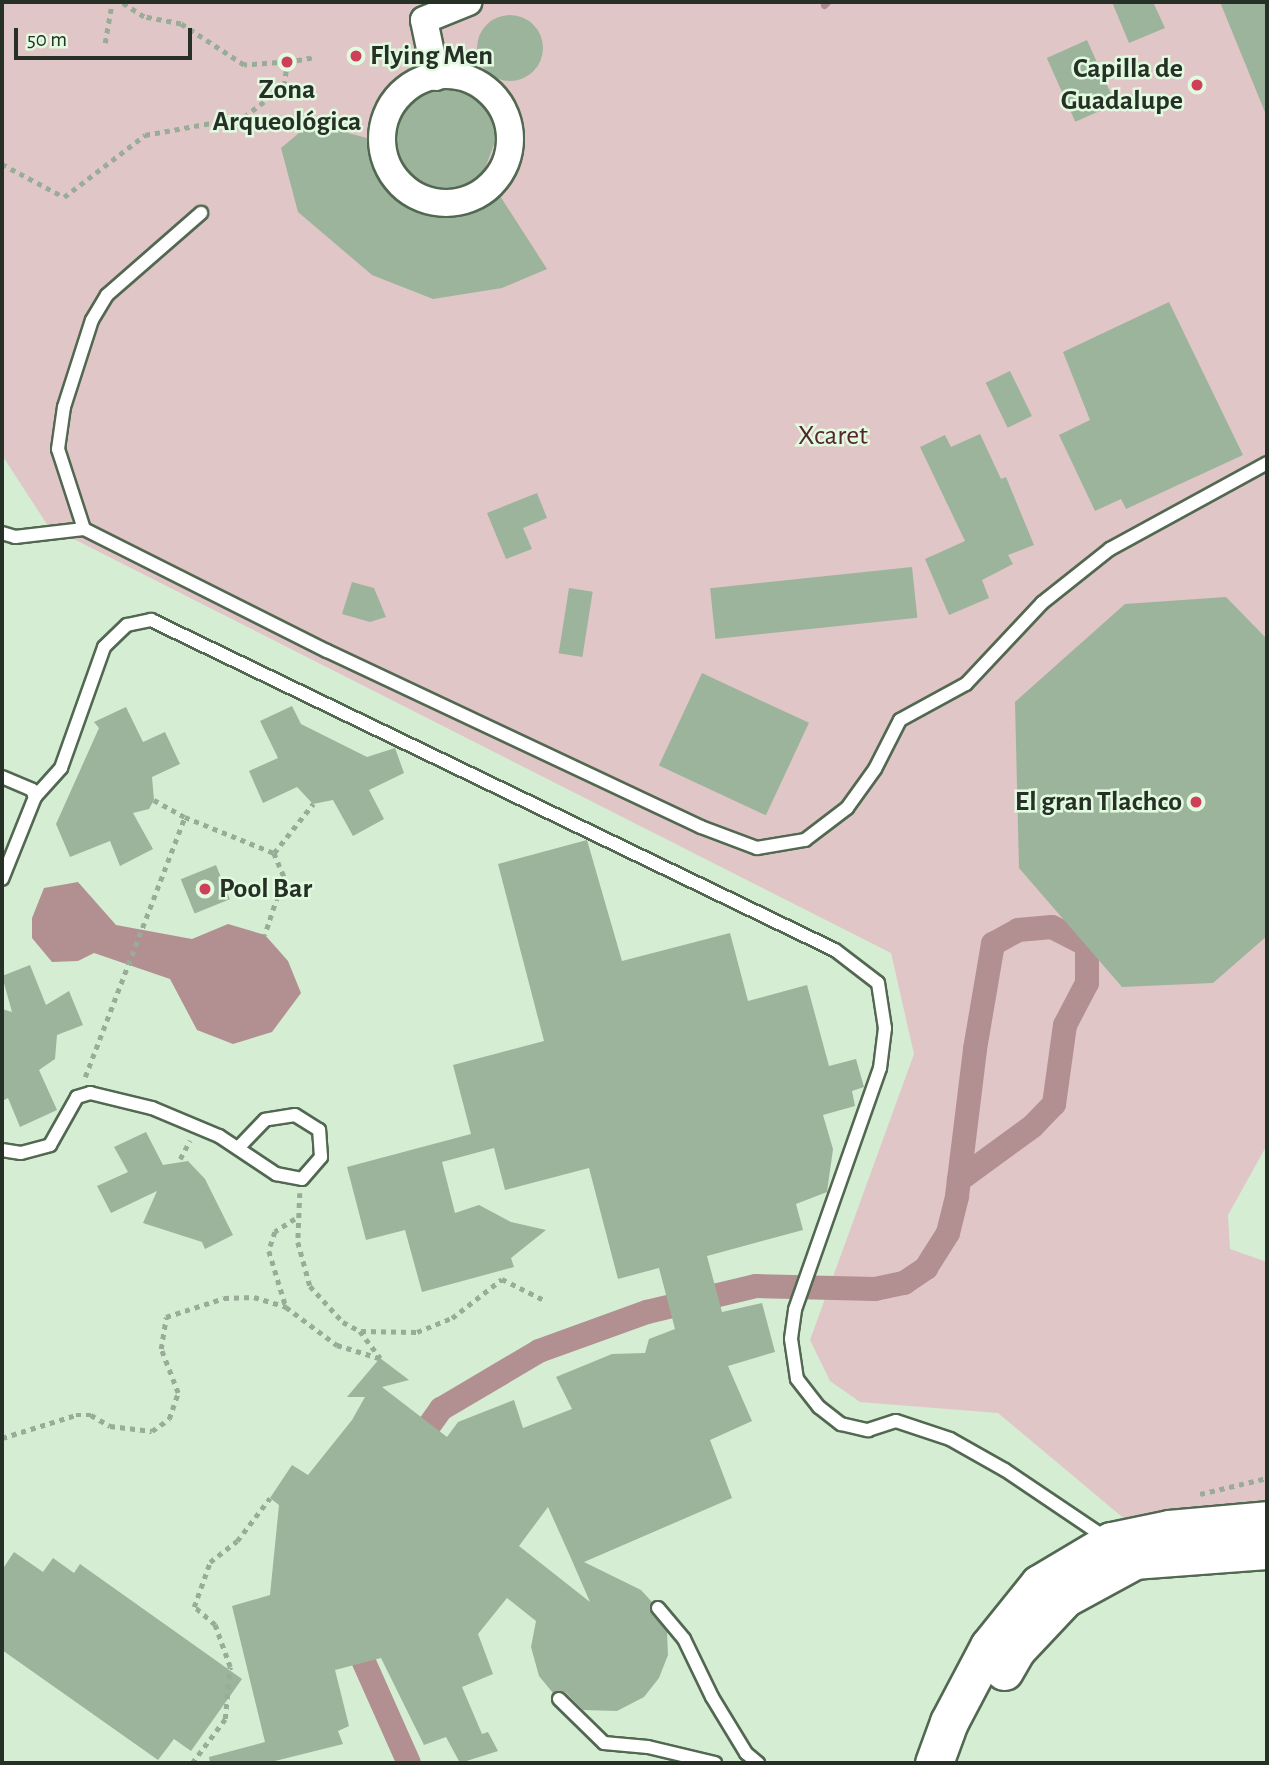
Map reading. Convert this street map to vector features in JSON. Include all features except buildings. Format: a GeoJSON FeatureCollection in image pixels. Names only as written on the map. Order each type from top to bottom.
{"type":"FeatureCollection","features":[{"type":"Feature","properties":{"kind":"street"},"geometry":{"type":"LineString","coordinates":[[436,77],[424,20],[468,2]]}},
{"type":"Feature","properties":{"kind":"street"},"geometry":{"type":"LineString","coordinates":[[436,77],[471,80],[491,94],[506,115],[510,139],[505,164],[491,184],[470,199],[445,203],[421,198],[400,184],[386,164],[382,139],[386,114],[400,94],[422,79],[436,77]]}},
{"type":"Feature","properties":{"kind":"street"},"geometry":{"type":"LineString","coordinates":[[934,1763],[949,1722],[989,1646],[1039,1584],[1123,1551],[1169,1528],[1267,1520]]}},
{"type":"Feature","properties":{"kind":"street"},"geometry":{"type":"LineString","coordinates":[[960,1763],[974,1726],[1016,1650],[1065,1598],[1123,1551],[1267,1550]]}},
{"type":"Feature","properties":{"kind":"lane"},"geometry":{"type":"LineString","coordinates":[[84,529],[58,449],[64,407],[92,320],[107,295],[201,213]]}},
{"type":"Feature","properties":{"kind":"lane"},"geometry":{"type":"LineString","coordinates":[[2,533],[15,537],[84,529],[327,651],[701,827],[757,848],[805,840],[847,808],[875,769],[900,720],[966,684],[1042,603],[1110,549],[1267,463]]}},
{"type":"Feature","properties":{"kind":"lane"},"geometry":{"type":"LineString","coordinates":[[2,879],[35,797],[61,768],[104,648],[127,625],[151,620],[835,950],[878,983],[885,1028],[880,1068],[796,1310],[791,1339],[797,1379],[818,1407],[841,1424],[868,1430],[896,1421],[950,1439],[1005,1469],[1123,1551]]}},
{"type":"Feature","properties":{"kind":"lane"},"geometry":{"type":"LineString","coordinates":[[2,777],[32,790],[35,797]]}},
{"type":"Feature","properties":{"kind":"lane"},"geometry":{"type":"LineString","coordinates":[[2,1150],[21,1153],[50,1145],[77,1097],[90,1093],[152,1108],[238,1148],[276,1174],[302,1178],[321,1157],[319,1130],[295,1115],[265,1121],[238,1148]]}},
{"type":"Feature","properties":{"kind":"lane"},"geometry":{"type":"LineString","coordinates":[[658,1608],[684,1639],[712,1698],[746,1752],[758,1763]]}},
{"type":"Feature","properties":{"kind":"lane"},"geometry":{"type":"LineString","coordinates":[[559,1699],[604,1743],[648,1748],[715,1763]]}},
{"type":"Feature","properties":{"kind":"path"},"geometry":{"type":"LineString","coordinates":[[105,43],[112,2]]}},
{"type":"Feature","properties":{"kind":"path"},"geometry":{"type":"LineString","coordinates":[[121,2],[144,17],[181,24],[244,65],[314,57]]}},
{"type":"Feature","properties":{"kind":"path"},"geometry":{"type":"LineString","coordinates":[[2,164],[64,197],[145,135],[244,117],[284,86],[287,62]]}},
{"type":"Feature","properties":{"kind":"path"},"geometry":{"type":"LineString","coordinates":[[155,800],[186,817],[274,853],[284,877],[265,935]]}},
{"type":"Feature","properties":{"kind":"path"},"geometry":{"type":"LineString","coordinates":[[274,853],[313,804]]}},
{"type":"Feature","properties":{"kind":"path"},"geometry":{"type":"LineString","coordinates":[[77,1097],[144,931],[186,817]]}},
{"type":"Feature","properties":{"kind":"path"},"geometry":{"type":"LineString","coordinates":[[2,1437],[76,1415],[91,1415],[110,1426],[152,1431],[169,1419],[178,1393],[161,1349],[166,1317],[224,1298],[254,1297],[286,1307],[337,1345],[380,1358],[360,1331],[331,1310],[310,1286],[295,1219],[302,1178]]}},
{"type":"Feature","properties":{"kind":"path"},"geometry":{"type":"LineString","coordinates":[[286,1307],[269,1251],[275,1232],[295,1219]]}},
{"type":"Feature","properties":{"kind":"path"},"geometry":{"type":"LineString","coordinates":[[360,1331],[417,1332],[452,1318],[502,1279],[544,1300]]}},
{"type":"Feature","properties":{"kind":"path"},"geometry":{"type":"LineString","coordinates":[[192,1763],[225,1719],[230,1667],[215,1625],[194,1606],[210,1562],[237,1541],[270,1498]]}},
{"type":"Feature","properties":{"kind":"green space","name":"Xcaret"},"geometry":{"type":"Polygon","coordinates":[[[2,2],[1267,2],[1267,1145],[1228,1215],[1230,1249],[1267,1262],[1267,1512],[1127,1521],[998,1413],[860,1402],[830,1381],[810,1340],[914,1054],[891,953],[48,526],[2,455],[2,2]]]}},
{"type":"Feature","properties":{"kind":"shaded area"},"geometry":{"type":"Polygon","coordinates":[[[78,882],[116,925],[192,939],[228,924],[265,935],[288,961],[301,993],[272,1032],[233,1044],[197,1030],[170,979],[94,953],[78,961],[52,962],[32,938],[32,918],[44,888],[78,882]]]}},
{"type":"Feature","properties":{"kind":"waterway"},"geometry":{"type":"LineString","coordinates":[[824,5],[827,2]]}},
{"type":"Feature","properties":{"kind":"waterway"},"geometry":{"type":"LineString","coordinates":[[411,1451],[441,1409],[539,1351],[647,1312],[756,1286],[875,1289],[904,1283],[926,1268],[948,1233],[957,1196],[975,1049],[993,944],[1018,930],[1052,927],[1087,945],[1087,983],[1065,1025],[1054,1104],[1033,1126],[959,1180]]}},
{"type":"Feature","properties":{"kind":"waterway"},"geometry":{"type":"LineString","coordinates":[[351,1633],[409,1763]]}},
{"type":"Feature","properties":{"kind":"place","name":"Flying Men"},"geometry":{"type":"Point","coordinates":[356,56]}},
{"type":"Feature","properties":{"kind":"place","name":"Zona Arqueológica"},"geometry":{"type":"Point","coordinates":[287,62]}},
{"type":"Feature","properties":{"kind":"place","name":"Capilla de Guadalupe"},"geometry":{"type":"Point","coordinates":[1197,85]}},
{"type":"Feature","properties":{"kind":"place","name":"El gran Tlachco"},"geometry":{"type":"Point","coordinates":[1196,802]}},
{"type":"Feature","properties":{"kind":"place","name":"Pool Bar"},"geometry":{"type":"Point","coordinates":[205,889]}}]}
